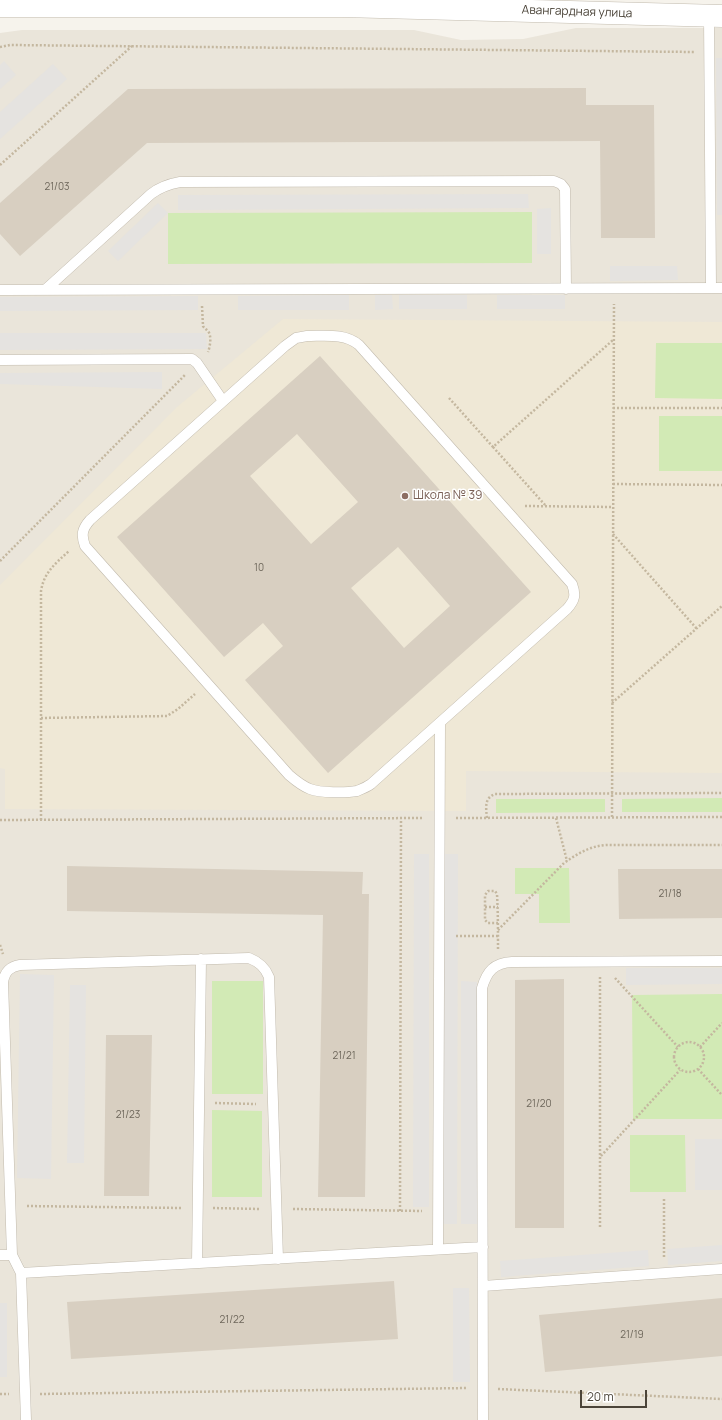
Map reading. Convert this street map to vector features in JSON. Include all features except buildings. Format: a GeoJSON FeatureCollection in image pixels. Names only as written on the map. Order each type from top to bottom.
{"type":"FeatureCollection","features":[{"type":"Feature","properties":{"kind":"street","name":"Авангардная улица"},"geometry":{"type":"LineString","coordinates":[[0,6],[91,3],[342,6],[715,16]]}},
{"type":"Feature","properties":{"kind":"lane"},"geometry":{"type":"LineString","coordinates":[[711,288],[709,53],[715,16]]}},
{"type":"Feature","properties":{"kind":"lane"},"geometry":{"type":"LineString","coordinates":[[44,290],[150,194],[171,183],[546,181],[558,182],[566,189],[566,289]]}},
{"type":"Feature","properties":{"kind":"lane"},"geometry":{"type":"LineString","coordinates":[[0,290],[722,288]]}},
{"type":"Feature","properties":{"kind":"lane"},"geometry":{"type":"LineString","coordinates":[[307,336],[341,337],[350,339],[359,345],[503,506],[572,584],[575,595],[573,602],[371,784],[364,788],[350,792],[319,791],[305,787],[289,775],[85,546],[82,539],[84,526],[90,520],[285,346],[296,338],[307,336]]}},
{"type":"Feature","properties":{"kind":"lane"},"geometry":{"type":"LineString","coordinates":[[0,360],[192,359],[197,363],[223,401]]}},
{"type":"Feature","properties":{"kind":"lane"},"geometry":{"type":"LineString","coordinates":[[438,1249],[440,722]]}},
{"type":"Feature","properties":{"kind":"lane"},"geometry":{"type":"LineString","coordinates":[[26,1420],[21,1274],[12,1255],[3,982],[5,975],[13,966],[248,958],[257,961],[269,977],[278,1259]]}},
{"type":"Feature","properties":{"kind":"lane"},"geometry":{"type":"LineString","coordinates":[[197,1263],[201,959]]}},
{"type":"Feature","properties":{"kind":"lane"},"geometry":{"type":"LineString","coordinates":[[483,1420],[482,988],[485,978],[490,970],[503,962],[722,961]]}},
{"type":"Feature","properties":{"kind":"lane"},"geometry":{"type":"LineString","coordinates":[[21,1274],[483,1247]]}},
{"type":"Feature","properties":{"kind":"lane"},"geometry":{"type":"LineString","coordinates":[[0,1255],[12,1255]]}},
{"type":"Feature","properties":{"kind":"lane"},"geometry":{"type":"LineString","coordinates":[[483,1286],[722,1269]]}},
{"type":"Feature","properties":{"kind":"path"},"geometry":{"type":"LineString","coordinates":[[0,47],[10,45],[132,46],[709,53]]}},
{"type":"Feature","properties":{"kind":"path"},"geometry":{"type":"LineString","coordinates":[[0,165],[132,46]]}},
{"type":"Feature","properties":{"kind":"path"},"geometry":{"type":"LineString","coordinates":[[612,817],[614,288]]}},
{"type":"Feature","properties":{"kind":"path"},"geometry":{"type":"LineString","coordinates":[[0,561],[208,352],[210,347],[209,334],[203,326],[202,290]]}},
{"type":"Feature","properties":{"kind":"path"},"geometry":{"type":"LineString","coordinates":[[493,447],[614,339]]}},
{"type":"Feature","properties":{"kind":"path"},"geometry":{"type":"LineString","coordinates":[[449,398],[546,506]]}},
{"type":"Feature","properties":{"kind":"path"},"geometry":{"type":"LineString","coordinates":[[613,408],[722,408]]}},
{"type":"Feature","properties":{"kind":"path"},"geometry":{"type":"LineString","coordinates":[[613,484],[722,485]]}},
{"type":"Feature","properties":{"kind":"path"},"geometry":{"type":"LineString","coordinates":[[503,506],[613,507]]}},
{"type":"Feature","properties":{"kind":"path"},"geometry":{"type":"LineString","coordinates":[[613,534],[697,629]]}},
{"type":"Feature","properties":{"kind":"path"},"geometry":{"type":"LineString","coordinates":[[41,820],[42,586],[47,572],[52,566],[82,539]]}},
{"type":"Feature","properties":{"kind":"path"},"geometry":{"type":"LineString","coordinates":[[612,703],[722,606]]}},
{"type":"Feature","properties":{"kind":"path"},"geometry":{"type":"LineString","coordinates":[[41,718],[167,716],[178,709],[207,683]]}},
{"type":"Feature","properties":{"kind":"path"},"geometry":{"type":"LineString","coordinates":[[487,818],[486,803],[488,799],[495,794],[722,793]]}},
{"type":"Feature","properties":{"kind":"path"},"geometry":{"type":"LineString","coordinates":[[0,820],[722,817]]}},
{"type":"Feature","properties":{"kind":"path"},"geometry":{"type":"LineString","coordinates":[[400,1211],[401,818]]}},
{"type":"Feature","properties":{"kind":"path"},"geometry":{"type":"LineString","coordinates":[[556,818],[567,861]]}},
{"type":"Feature","properties":{"kind":"path"},"geometry":{"type":"LineString","coordinates":[[498,930],[567,861],[589,849],[600,846],[722,845]]}},
{"type":"Feature","properties":{"kind":"path"},"geometry":{"type":"LineString","coordinates":[[497,965],[498,936],[498,923],[498,907],[497,893],[495,891],[488,891],[485,894],[485,921],[488,923],[498,923]]}},
{"type":"Feature","properties":{"kind":"path"},"geometry":{"type":"LineString","coordinates":[[485,907],[498,907]]}},
{"type":"Feature","properties":{"kind":"path"},"geometry":{"type":"LineString","coordinates":[[439,936],[498,936]]}},
{"type":"Feature","properties":{"kind":"path"},"geometry":{"type":"LineString","coordinates":[[600,961],[678,1047]]}},
{"type":"Feature","properties":{"kind":"path"},"geometry":{"type":"LineString","coordinates":[[600,961],[600,1228]]}},
{"type":"Feature","properties":{"kind":"path"},"geometry":{"type":"LineString","coordinates":[[700,1047],[722,1023]]}},
{"type":"Feature","properties":{"kind":"path"},"geometry":{"type":"LineString","coordinates":[[689,1042],[695,1043],[700,1047],[704,1058],[703,1063],[698,1069],[692,1072],[680,1070],[674,1059],[674,1052],[678,1047],[683,1043],[689,1042]]}},
{"type":"Feature","properties":{"kind":"path"},"geometry":{"type":"LineString","coordinates":[[698,1069],[722,1095]]}},
{"type":"Feature","properties":{"kind":"path"},"geometry":{"type":"LineString","coordinates":[[600,1156],[680,1070]]}},
{"type":"Feature","properties":{"kind":"path"},"geometry":{"type":"LineString","coordinates":[[199,1103],[273,1104]]}},
{"type":"Feature","properties":{"kind":"path"},"geometry":{"type":"LineString","coordinates":[[664,1199],[664,1273]]}},
{"type":"Feature","properties":{"kind":"path"},"geometry":{"type":"LineString","coordinates":[[10,1206],[438,1211]]}},
{"type":"Feature","properties":{"kind":"path"},"geometry":{"type":"LineString","coordinates":[[0,1394],[483,1388],[722,1399]]}},
{"type":"Feature","properties":{"kind":"shaded area"},"geometry":{"type":"Polygon","coordinates":[[[576,28],[722,28],[722,1420],[0,1420],[0,33],[22,30],[414,30],[461,40],[523,39],[576,28]]]}},
{"type":"Feature","properties":{"kind":"shaded area"},"geometry":{"type":"Polygon","coordinates":[[[716,58],[722,58],[722,215],[717,215],[716,58]]]}},
{"type":"Feature","properties":{"kind":"shaded area"},"geometry":{"type":"Polygon","coordinates":[[[4,61],[16,75],[0,89],[0,65],[4,61]]]}},
{"type":"Feature","properties":{"kind":"shaded area"},"geometry":{"type":"Polygon","coordinates":[[[53,64],[67,79],[0,139],[0,112],[53,64]]]}},
{"type":"Feature","properties":{"kind":"shaded area"},"geometry":{"type":"Polygon","coordinates":[[[528,194],[529,208],[178,210],[178,195],[528,194]]]}},
{"type":"Feature","properties":{"kind":"shaded area"},"geometry":{"type":"Polygon","coordinates":[[[158,203],[168,213],[118,261],[108,251],[158,203]]]}},
{"type":"Feature","properties":{"kind":"shaded area"},"geometry":{"type":"Polygon","coordinates":[[[551,208],[551,254],[537,254],[537,209],[551,208]]]}},
{"type":"Feature","properties":{"kind":"shaded area"},"geometry":{"type":"Polygon","coordinates":[[[610,266],[677,266],[678,280],[610,281],[610,266]]]}},
{"type":"Feature","properties":{"kind":"shaded area"},"geometry":{"type":"Polygon","coordinates":[[[349,295],[349,310],[238,310],[238,296],[349,295]]]}},
{"type":"Feature","properties":{"kind":"shaded area"},"geometry":{"type":"Polygon","coordinates":[[[375,295],[392,295],[393,309],[375,310],[375,295]]]}},
{"type":"Feature","properties":{"kind":"shaded area"},"geometry":{"type":"Polygon","coordinates":[[[399,295],[467,295],[467,309],[399,309],[399,295]]]}},
{"type":"Feature","properties":{"kind":"shaded area"},"geometry":{"type":"Polygon","coordinates":[[[497,295],[565,295],[565,309],[497,309],[497,295]]]}},
{"type":"Feature","properties":{"kind":"shaded area"},"geometry":{"type":"Polygon","coordinates":[[[198,296],[198,310],[0,311],[0,297],[198,296]]]}},
{"type":"Feature","properties":{"kind":"shaded area","name":"Школа № 39"},"geometry":{"type":"Polygon","coordinates":[[[283,319],[722,322],[722,773],[466,771],[466,811],[5,809],[5,769],[0,768],[0,585],[177,407],[283,319]]]}},
{"type":"Feature","properties":{"kind":"shaded area"},"geometry":{"type":"Polygon","coordinates":[[[0,333],[206,333],[207,349],[0,350],[0,333]]]}},
{"type":"Feature","properties":{"kind":"shaded area"},"geometry":{"type":"Polygon","coordinates":[[[162,372],[162,389],[0,384],[0,373],[162,372]]]}},
{"type":"Feature","properties":{"kind":"shaded area"},"geometry":{"type":"Polygon","coordinates":[[[414,854],[429,854],[429,1207],[413,1207],[414,854]]]}},
{"type":"Feature","properties":{"kind":"shaded area"},"geometry":{"type":"Polygon","coordinates":[[[442,854],[458,854],[457,1224],[442,1224],[442,854]]]}},
{"type":"Feature","properties":{"kind":"shaded area"},"geometry":{"type":"Polygon","coordinates":[[[626,968],[722,968],[722,984],[626,985],[626,968]]]}},
{"type":"Feature","properties":{"kind":"shaded area"},"geometry":{"type":"Polygon","coordinates":[[[20,974],[54,975],[51,1179],[17,1178],[20,974]]]}},
{"type":"Feature","properties":{"kind":"shaded area"},"geometry":{"type":"Polygon","coordinates":[[[461,981],[477,982],[477,1224],[461,1224],[461,981]]]}},
{"type":"Feature","properties":{"kind":"shaded area"},"geometry":{"type":"Polygon","coordinates":[[[70,985],[86,985],[84,1163],[67,1163],[70,985]]]}},
{"type":"Feature","properties":{"kind":"shaded area"},"geometry":{"type":"Polygon","coordinates":[[[695,1139],[722,1139],[722,1190],[695,1190],[695,1139]]]}},
{"type":"Feature","properties":{"kind":"shaded area"},"geometry":{"type":"Polygon","coordinates":[[[722,1245],[722,1261],[668,1265],[667,1249],[722,1245]]]}},
{"type":"Feature","properties":{"kind":"shaded area"},"geometry":{"type":"Polygon","coordinates":[[[648,1250],[649,1266],[501,1277],[500,1261],[648,1250]]]}},
{"type":"Feature","properties":{"kind":"shaded area"},"geometry":{"type":"Polygon","coordinates":[[[453,1288],[469,1288],[470,1382],[453,1382],[453,1288]]]}},
{"type":"Feature","properties":{"kind":"shaded area"},"geometry":{"type":"Polygon","coordinates":[[[0,1303],[7,1303],[7,1377],[0,1377],[0,1303]]]}},
{"type":"Feature","properties":{"kind":"green space"},"geometry":{"type":"Polygon","coordinates":[[[532,212],[532,263],[168,264],[168,213],[532,212]]]}},
{"type":"Feature","properties":{"kind":"green space"},"geometry":{"type":"Polygon","coordinates":[[[656,343],[722,343],[722,399],[655,398],[656,343]]]}},
{"type":"Feature","properties":{"kind":"green space"},"geometry":{"type":"Polygon","coordinates":[[[659,416],[722,416],[722,471],[659,471],[659,416]]]}},
{"type":"Feature","properties":{"kind":"green space"},"geometry":{"type":"Polygon","coordinates":[[[722,798],[722,812],[622,812],[622,799],[722,798]]]}},
{"type":"Feature","properties":{"kind":"green space"},"geometry":{"type":"Polygon","coordinates":[[[496,799],[605,799],[605,812],[496,813],[496,799]]]}},
{"type":"Feature","properties":{"kind":"green space"},"geometry":{"type":"Polygon","coordinates":[[[515,868],[569,868],[570,923],[539,923],[539,894],[515,894],[515,868]]]}},
{"type":"Feature","properties":{"kind":"green space"},"geometry":{"type":"Polygon","coordinates":[[[212,981],[263,981],[263,1094],[212,1094],[212,981]]]}},
{"type":"Feature","properties":{"kind":"green space"},"geometry":{"type":"Polygon","coordinates":[[[722,994],[722,1119],[633,1119],[632,995],[722,994]]]}},
{"type":"Feature","properties":{"kind":"green space"},"geometry":{"type":"Polygon","coordinates":[[[212,1110],[262,1111],[262,1197],[212,1197],[212,1110]]]}},
{"type":"Feature","properties":{"kind":"green space"},"geometry":{"type":"Polygon","coordinates":[[[630,1135],[685,1135],[686,1192],[630,1192],[630,1135]]]}},
{"type":"Feature","properties":{"kind":"place","name":"Школа № 39"},"geometry":{"type":"Point","coordinates":[405,496]}}]}
